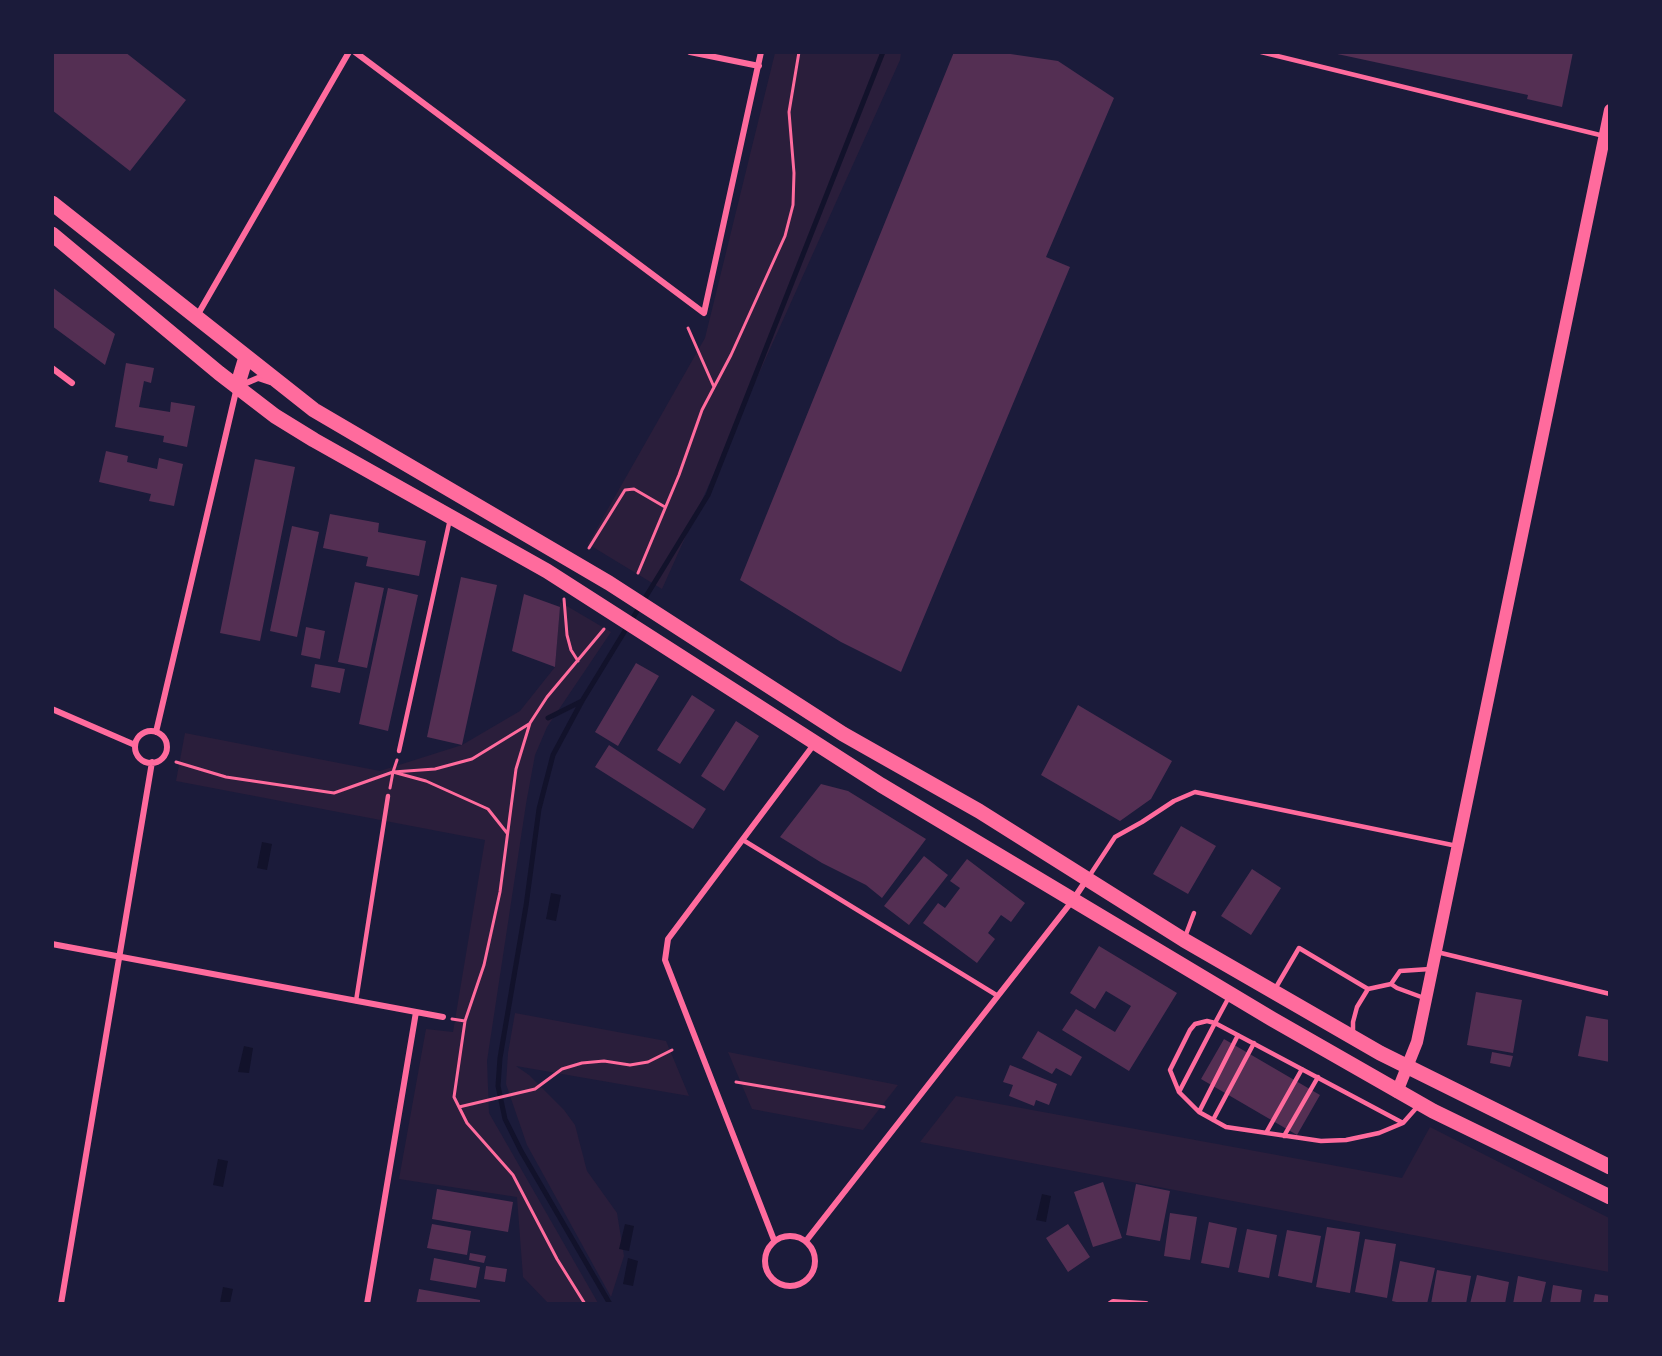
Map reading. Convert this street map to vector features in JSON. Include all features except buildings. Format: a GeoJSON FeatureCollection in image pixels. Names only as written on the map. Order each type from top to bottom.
{"type":"FeatureCollection","features":[{"type":"Feature","properties":{"kind":"highway"},"geometry":{"type":"LineString","coordinates":[[52,203],[314,410],[609,584],[843,734],[979,811],[1184,940],[1407,1067],[1610,1167]]}},
{"type":"Feature","properties":{"kind":"highway"},"geometry":{"type":"LineString","coordinates":[[52,234],[274,416],[547,571],[815,743],[1230,995],[1397,1092],[1610,1197]]}},
{"type":"Feature","properties":{"kind":"highway"},"geometry":{"type":"LineString","coordinates":[[237,387],[246,357]]}},
{"type":"Feature","properties":{"kind":"main road"},"geometry":{"type":"LineString","coordinates":[[1397,1092],[1417,1042],[1610,110]]}},
{"type":"Feature","properties":{"kind":"street"},"geometry":{"type":"LineString","coordinates":[[197,317],[349,52]]}},
{"type":"Feature","properties":{"kind":"street"},"geometry":{"type":"LineString","coordinates":[[355,52],[704,313],[761,52]]}},
{"type":"Feature","properties":{"kind":"street"},"geometry":{"type":"LineString","coordinates":[[690,52],[759,66]]}},
{"type":"Feature","properties":{"kind":"street"},"geometry":{"type":"LineString","coordinates":[[52,368],[72,383]]}},
{"type":"Feature","properties":{"kind":"street"},"geometry":{"type":"LineString","coordinates":[[156,732],[237,387],[258,378],[286,390]]}},
{"type":"Feature","properties":{"kind":"street"},"geometry":{"type":"LineString","coordinates":[[52,709],[135,744]]}},
{"type":"Feature","properties":{"kind":"street"},"geometry":{"type":"LineString","coordinates":[[156,732],[166,741],[166,752],[159,760],[152,762],[140,758],[135,744],[144,733],[156,732]]}},
{"type":"Feature","properties":{"kind":"street"},"geometry":{"type":"LineString","coordinates":[[774,1240],[665,960],[669,939],[815,743]]}},
{"type":"Feature","properties":{"kind":"street"},"geometry":{"type":"LineString","coordinates":[[61,1304],[152,762]]}},
{"type":"Feature","properties":{"kind":"street"},"geometry":{"type":"LineString","coordinates":[[806,1241],[1088,878]]}},
{"type":"Feature","properties":{"kind":"street"},"geometry":{"type":"LineString","coordinates":[[52,944],[444,1017]]}},
{"type":"Feature","properties":{"kind":"street"},"geometry":{"type":"LineString","coordinates":[[367,1304],[416,1012]]}},
{"type":"Feature","properties":{"kind":"street"},"geometry":{"type":"LineString","coordinates":[[790,1235],[806,1241],[815,1257],[815,1267],[810,1276],[794,1286],[785,1286],[776,1282],[769,1275],[765,1266],[768,1247],[774,1240],[790,1235]]}},
{"type":"Feature","properties":{"kind":"street"},"geometry":{"type":"LineString","coordinates":[[1110,1304],[1113,1302],[1146,1304]]}},
{"type":"Feature","properties":{"kind":"lane"},"geometry":{"type":"LineString","coordinates":[[1262,52],[1604,136]]}},
{"type":"Feature","properties":{"kind":"lane"},"geometry":{"type":"LineString","coordinates":[[399,752],[450,516]]}},
{"type":"Feature","properties":{"kind":"lane"},"geometry":{"type":"LineString","coordinates":[[1088,878],[1115,837],[1174,801],[1195,792],[1457,846]]}},
{"type":"Feature","properties":{"kind":"lane"},"geometry":{"type":"LineString","coordinates":[[356,1001],[388,796]]}},
{"type":"Feature","properties":{"kind":"lane"},"geometry":{"type":"LineString","coordinates":[[743,840],[998,996]]}},
{"type":"Feature","properties":{"kind":"lane"},"geometry":{"type":"LineString","coordinates":[[1184,940],[1194,913]]}},
{"type":"Feature","properties":{"kind":"lane"},"geometry":{"type":"LineString","coordinates":[[1274,991],[1299,948],[1368,989],[1391,984],[1400,971],[1432,969]]}},
{"type":"Feature","properties":{"kind":"lane"},"geometry":{"type":"LineString","coordinates":[[1435,951],[1610,994]]}},
{"type":"Feature","properties":{"kind":"lane"},"geometry":{"type":"LineString","coordinates":[[1391,984],[1426,999]]}},
{"type":"Feature","properties":{"kind":"lane"},"geometry":{"type":"LineString","coordinates":[[1353,1037],[1355,1014],[1368,989]]}},
{"type":"Feature","properties":{"kind":"lane"},"geometry":{"type":"LineString","coordinates":[[1179,1092],[1230,995]]}},
{"type":"Feature","properties":{"kind":"lane"},"geometry":{"type":"LineString","coordinates":[[1403,1123],[1254,1043],[1207,1021],[1195,1024],[1190,1030],[1170,1070],[1179,1092],[1199,1112],[1226,1127],[1266,1134],[1321,1141],[1346,1140],[1379,1133],[1403,1123],[1420,1104]]}},
{"type":"Feature","properties":{"kind":"lane"},"geometry":{"type":"LineString","coordinates":[[1199,1112],[1238,1035]]}},
{"type":"Feature","properties":{"kind":"lane"},"geometry":{"type":"LineString","coordinates":[[1213,1120],[1254,1043]]}},
{"type":"Feature","properties":{"kind":"lane"},"geometry":{"type":"LineString","coordinates":[[1266,1134],[1302,1069]]}},
{"type":"Feature","properties":{"kind":"lane"},"geometry":{"type":"LineString","coordinates":[[1284,1136],[1318,1077]]}},
{"type":"Feature","properties":{"kind":"path"},"geometry":{"type":"LineString","coordinates":[[638,573],[679,475],[702,410],[731,355],[785,236],[793,205],[794,173],[789,112],[799,52]]}},
{"type":"Feature","properties":{"kind":"path"},"geometry":{"type":"LineString","coordinates":[[688,328],[714,387]]}},
{"type":"Feature","properties":{"kind":"path"},"geometry":{"type":"LineString","coordinates":[[589,548],[625,490],[634,489],[665,507]]}},
{"type":"Feature","properties":{"kind":"path"},"geometry":{"type":"LineString","coordinates":[[564,598],[567,635],[571,650],[578,661]]}},
{"type":"Feature","properties":{"kind":"path"},"geometry":{"type":"LineString","coordinates":[[585,1304],[557,1259],[513,1175],[467,1124],[454,1097],[465,1021],[486,954],[500,892],[516,769],[530,723],[547,697],[604,629]]}},
{"type":"Feature","properties":{"kind":"path"},"geometry":{"type":"LineString","coordinates":[[176,762],[226,777],[334,793],[393,772],[435,769],[472,759],[530,723]]}},
{"type":"Feature","properties":{"kind":"path"},"geometry":{"type":"LineString","coordinates":[[388,796],[399,752]]}},
{"type":"Feature","properties":{"kind":"path"},"geometry":{"type":"LineString","coordinates":[[393,772],[426,781],[488,809],[507,833]]}},
{"type":"Feature","properties":{"kind":"path"},"geometry":{"type":"LineString","coordinates":[[459,1107],[535,1089],[562,1069],[582,1063],[604,1061],[630,1065],[648,1062],[672,1050]]}},
{"type":"Feature","properties":{"kind":"path"},"geometry":{"type":"LineString","coordinates":[[736,1082],[884,1107]]}},
{"type":"Feature","properties":{"kind":"shaded area"},"geometry":{"type":"Polygon","coordinates":[[[775,53],[901,53],[900,60],[662,589],[588,544],[705,338],[775,53]]]}},
{"type":"Feature","properties":{"kind":"shaded area"},"geometry":{"type":"Polygon","coordinates":[[[560,602],[611,632],[547,727],[535,755],[487,1061],[489,1113],[598,1303],[548,1303],[523,1277],[517,1197],[399,1179],[426,1029],[453,1032],[485,840],[176,781],[185,733],[380,771],[462,745],[520,711],[555,667],[560,602]]]}},
{"type":"Feature","properties":{"kind":"shaded area"},"geometry":{"type":"Polygon","coordinates":[[[262,842],[272,844],[267,870],[257,868],[262,842]]]}},
{"type":"Feature","properties":{"kind":"shaded area"},"geometry":{"type":"Polygon","coordinates":[[[551,893],[561,895],[556,921],[546,919],[551,893]]]}},
{"type":"Feature","properties":{"kind":"shaded area"},"geometry":{"type":"Polygon","coordinates":[[[515,1013],[666,1041],[689,1096],[516,1066],[529,1075],[564,1110],[575,1125],[587,1171],[617,1213],[624,1256],[611,1297],[527,1145],[506,1084],[508,1053],[515,1013]]]}},
{"type":"Feature","properties":{"kind":"shaded area"},"geometry":{"type":"Polygon","coordinates":[[[244,1046],[253,1048],[249,1073],[238,1072],[244,1046]]]}},
{"type":"Feature","properties":{"kind":"shaded area"},"geometry":{"type":"Polygon","coordinates":[[[728,1052],[898,1085],[863,1130],[752,1109],[728,1052]]]}},
{"type":"Feature","properties":{"kind":"shaded area"},"geometry":{"type":"Polygon","coordinates":[[[956,1096],[1402,1178],[1430,1127],[1609,1218],[1609,1272],[920,1142],[956,1096]]]}},
{"type":"Feature","properties":{"kind":"shaded area"},"geometry":{"type":"Polygon","coordinates":[[[218,1159],[228,1161],[223,1187],[213,1185],[218,1159]]]}},
{"type":"Feature","properties":{"kind":"shaded area"},"geometry":{"type":"Polygon","coordinates":[[[1042,1194],[1051,1196],[1046,1222],[1036,1220],[1042,1194]]]}},
{"type":"Feature","properties":{"kind":"shaded area"},"geometry":{"type":"Polygon","coordinates":[[[625,1224],[634,1226],[629,1251],[619,1249],[625,1224]]]}},
{"type":"Feature","properties":{"kind":"shaded area"},"geometry":{"type":"Polygon","coordinates":[[[628,1258],[638,1261],[633,1286],[623,1284],[628,1258]]]}},
{"type":"Feature","properties":{"kind":"shaded area"},"geometry":{"type":"Polygon","coordinates":[[[223,1287],[233,1289],[230,1303],[220,1303],[223,1287]]]}},
{"type":"Feature","properties":{"kind":"waterway"},"geometry":{"type":"LineString","coordinates":[[610,1304],[521,1151],[505,1119],[498,1086],[500,1058],[526,906],[539,809],[553,755],[582,701],[708,495],[883,52]]}},
{"type":"Feature","properties":{"kind":"waterway"},"geometry":{"type":"LineString","coordinates":[[548,718],[582,701]]}}]}
